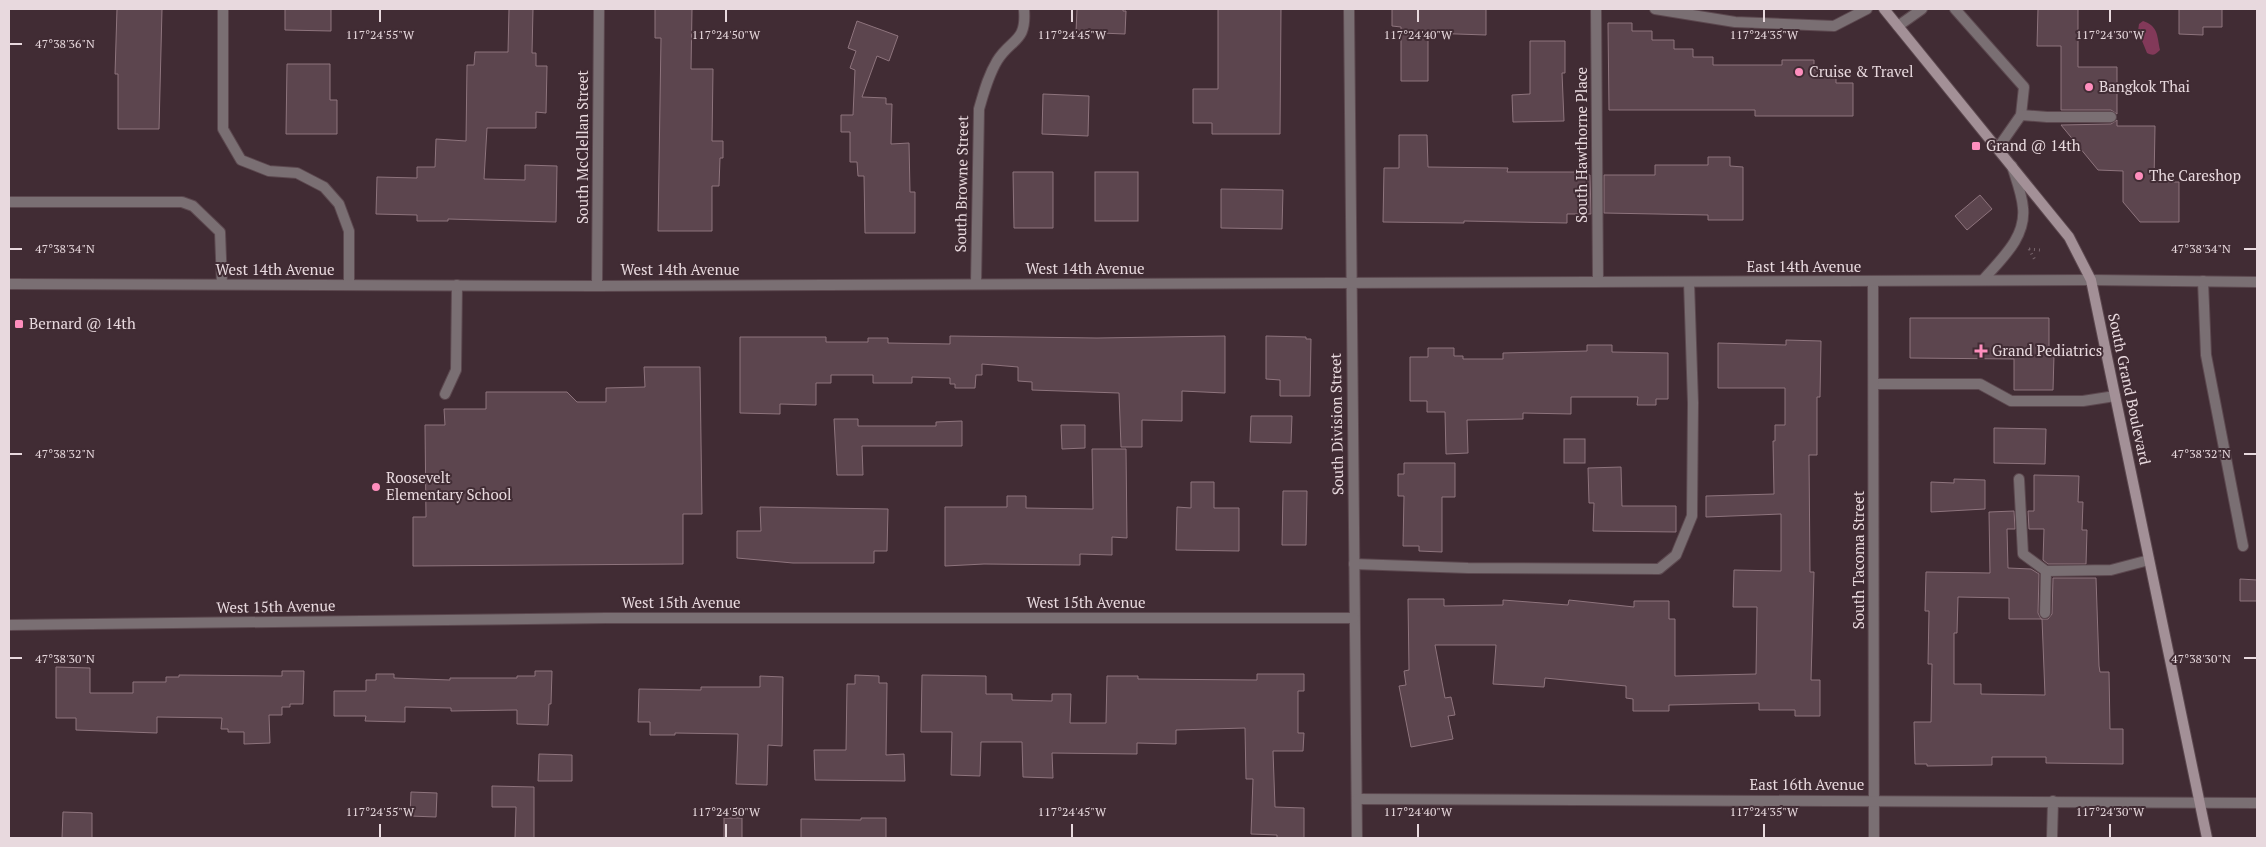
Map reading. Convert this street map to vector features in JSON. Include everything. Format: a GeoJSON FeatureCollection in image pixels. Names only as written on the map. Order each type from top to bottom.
{"type":"FeatureCollection","features":[{"type":"Feature","properties":{"kind":"main road","name":"South Grand Boulevard"},"geometry":{"type":"LineString","coordinates":[[1884,9],[2069,237],[2091,280],[2207,838]]}},
{"type":"Feature","properties":{"kind":"street"},"geometry":{"type":"LineString","coordinates":[[223,9],[223,129],[242,160],[269,171],[297,173],[324,187],[339,204],[348,231],[349,285]]}},
{"type":"Feature","properties":{"kind":"street","name":"South McClellan Street"},"geometry":{"type":"LineString","coordinates":[[597,286],[598,9]]}},
{"type":"Feature","properties":{"kind":"street","name":"South Browne Street"},"geometry":{"type":"LineString","coordinates":[[976,284],[978,109],[986,83],[998,59],[1019,38],[1025,22],[1024,9]]}},
{"type":"Feature","properties":{"kind":"street","name":"South Division Street"},"geometry":{"type":"LineString","coordinates":[[1349,9],[1357,838]]}},
{"type":"Feature","properties":{"kind":"street","name":"South Hawthorne Place"},"geometry":{"type":"LineString","coordinates":[[1596,9],[1598,282]]}},
{"type":"Feature","properties":{"kind":"street"},"geometry":{"type":"LineString","coordinates":[[1655,9],[1735,22],[1834,26],[1867,9]]}},
{"type":"Feature","properties":{"kind":"street"},"geometry":{"type":"LineString","coordinates":[[1898,26],[1922,9]]}},
{"type":"Feature","properties":{"kind":"street"},"geometry":{"type":"LineString","coordinates":[[1955,9],[2024,87],[2021,114],[1998,148]]}},
{"type":"Feature","properties":{"kind":"street"},"geometry":{"type":"LineString","coordinates":[[2021,114],[2047,117],[2111,117]]}},
{"type":"Feature","properties":{"kind":"street"},"geometry":{"type":"LineString","coordinates":[[1983,280],[2013,245],[2022,227],[2023,208],[2012,165]]}},
{"type":"Feature","properties":{"kind":"street"},"geometry":{"type":"LineString","coordinates":[[9,202],[182,202],[193,206],[220,232],[222,284]]}},
{"type":"Feature","properties":{"kind":"street","name":"East 14th Avenue"},"geometry":{"type":"LineString","coordinates":[[1351,283],[1983,280],[2257,282]]}},
{"type":"Feature","properties":{"kind":"street"},"geometry":{"type":"LineString","coordinates":[[2203,281],[2206,354],[2243,546]]}},
{"type":"Feature","properties":{"kind":"street"},"geometry":{"type":"LineString","coordinates":[[1354,564],[1468,568],[1659,569],[1676,555],[1692,516],[1693,403],[1689,282]]}},
{"type":"Feature","properties":{"kind":"street","name":"South Tacoma Street"},"geometry":{"type":"LineString","coordinates":[[1873,282],[1874,838]]}},
{"type":"Feature","properties":{"kind":"street","name":"West 14th Avenue"},"geometry":{"type":"LineString","coordinates":[[9,284],[597,286],[1351,283]]}},
{"type":"Feature","properties":{"kind":"street"},"geometry":{"type":"LineString","coordinates":[[445,394],[456,370],[457,285]]}},
{"type":"Feature","properties":{"kind":"street"},"geometry":{"type":"LineString","coordinates":[[1874,384],[1980,384],[2011,401],[2083,401],[2115,396]]}},
{"type":"Feature","properties":{"kind":"street"},"geometry":{"type":"LineString","coordinates":[[2018,479],[2023,554],[2046,571],[2112,570],[2149,560]]}},
{"type":"Feature","properties":{"kind":"street"},"geometry":{"type":"LineString","coordinates":[[2045,612],[2046,571]]}},
{"type":"Feature","properties":{"kind":"street","name":"West 15th Avenue"},"geometry":{"type":"LineString","coordinates":[[9,625],[606,618],[1354,618]]}},
{"type":"Feature","properties":{"kind":"street","name":"East 16th Avenue"},"geometry":{"type":"LineString","coordinates":[[1357,799],[2257,802]]}},
{"type":"Feature","properties":{"kind":"street"},"geometry":{"type":"LineString","coordinates":[[2052,838],[2053,801]]}},
{"type":"Feature","properties":{"kind":"path"},"geometry":{"type":"LineString","coordinates":[[2029,249],[2035,260]]}},
{"type":"Feature","properties":{"kind":"shaded area"},"geometry":{"type":"Polygon","coordinates":[[[2143,21],[2154,28],[2160,50],[2157,53],[2147,53],[2138,31],[2139,24],[2143,21]]]}},
{"type":"Feature","properties":{"kind":"building"},"geometry":{"type":"Polygon","coordinates":[[[117,9],[162,9],[159,129],[118,129],[118,74],[115,74],[117,9]]]}},
{"type":"Feature","properties":{"kind":"building"},"geometry":{"type":"Polygon","coordinates":[[[285,9],[331,9],[331,31],[285,30],[285,9]]]}},
{"type":"Feature","properties":{"kind":"building"},"geometry":{"type":"Polygon","coordinates":[[[509,9],[533,9],[532,53],[536,53],[536,66],[547,66],[546,113],[536,112],[536,128],[487,128],[484,179],[525,180],[525,165],[557,166],[556,222],[448,219],[448,221],[417,221],[417,215],[376,214],[377,177],[417,178],[417,167],[435,167],[436,139],[466,141],[467,65],[474,65],[475,52],[508,52],[509,9]]]}},
{"type":"Feature","properties":{"kind":"building"},"geometry":{"type":"Polygon","coordinates":[[[655,9],[692,9],[691,69],[713,69],[712,141],[723,141],[723,158],[720,158],[719,186],[712,186],[712,231],[658,231],[661,38],[655,38],[655,9]]]}},
{"type":"Feature","properties":{"kind":"building"},"geometry":{"type":"Polygon","coordinates":[[[1077,9],[1123,9],[1123,11],[1126,11],[1125,34],[1076,32],[1077,9]]]}},
{"type":"Feature","properties":{"kind":"building"},"geometry":{"type":"Polygon","coordinates":[[[1218,9],[1281,9],[1280,134],[1212,134],[1212,123],[1193,123],[1193,89],[1218,89],[1218,9]]]}},
{"type":"Feature","properties":{"kind":"building"},"geometry":{"type":"Polygon","coordinates":[[[1392,9],[1486,9],[1486,35],[1428,33],[1428,81],[1401,81],[1401,27],[1392,26],[1392,9]]]}},
{"type":"Feature","properties":{"kind":"building"},"geometry":{"type":"Polygon","coordinates":[[[2038,9],[2078,9],[2078,67],[2117,67],[2117,114],[2111,110],[2061,110],[2061,46],[2037,46],[2038,9]]]}},
{"type":"Feature","properties":{"kind":"building"},"geometry":{"type":"Polygon","coordinates":[[[2179,9],[2222,9],[2222,27],[2203,27],[2203,35],[2179,34],[2179,9]]]}},
{"type":"Feature","properties":{"kind":"building"},"geometry":{"type":"Polygon","coordinates":[[[857,21],[898,36],[889,61],[877,56],[862,97],[886,98],[886,104],[892,104],[891,144],[909,143],[910,192],[915,192],[915,233],[865,233],[864,176],[858,176],[857,162],[850,162],[850,132],[841,132],[841,115],[853,115],[855,70],[850,68],[856,51],[848,48],[857,21]]]}},
{"type":"Feature","properties":{"kind":"building"},"geometry":{"type":"Polygon","coordinates":[[[1608,23],[1632,23],[1632,31],[1652,31],[1652,40],[1674,40],[1674,49],[1693,49],[1693,57],[1713,57],[1713,65],[1782,65],[1782,60],[1814,60],[1814,70],[1836,70],[1836,83],[1853,83],[1853,116],[1755,116],[1755,110],[1609,110],[1608,23]]]}},
{"type":"Feature","properties":{"kind":"building"},"geometry":{"type":"Polygon","coordinates":[[[1530,41],[1565,41],[1565,73],[1562,73],[1564,121],[1513,122],[1512,95],[1530,94],[1530,41]]]}},
{"type":"Feature","properties":{"kind":"building"},"geometry":{"type":"Polygon","coordinates":[[[287,64],[330,64],[330,100],[337,100],[337,134],[286,134],[287,64]]]}},
{"type":"Feature","properties":{"kind":"building"},"geometry":{"type":"Polygon","coordinates":[[[1043,94],[1089,96],[1088,136],[1042,134],[1043,94]]]}},
{"type":"Feature","properties":{"kind":"building","name":"The Careshop"},"geometry":{"type":"Polygon","coordinates":[[[2117,120],[2117,126],[2155,126],[2154,182],[2179,182],[2179,222],[2140,222],[2123,202],[2123,171],[2098,170],[2061,125],[2111,124],[2117,120]]]}},
{"type":"Feature","properties":{"kind":"building"},"geometry":{"type":"Polygon","coordinates":[[[1399,135],[1427,135],[1428,167],[1508,168],[1507,172],[1575,172],[1575,175],[1590,175],[1591,214],[1567,214],[1567,223],[1383,222],[1384,168],[1399,168],[1399,135]]]}},
{"type":"Feature","properties":{"kind":"building"},"geometry":{"type":"Polygon","coordinates":[[[1708,157],[1730,157],[1730,166],[1743,167],[1743,220],[1708,220],[1708,215],[1604,213],[1604,175],[1655,175],[1655,165],[1708,165],[1708,157]]]}},
{"type":"Feature","properties":{"kind":"building"},"geometry":{"type":"Polygon","coordinates":[[[1013,172],[1053,172],[1053,228],[1014,228],[1013,172]]]}},
{"type":"Feature","properties":{"kind":"building"},"geometry":{"type":"Polygon","coordinates":[[[1095,172],[1138,172],[1138,221],[1095,221],[1095,172]]]}},
{"type":"Feature","properties":{"kind":"building"},"geometry":{"type":"Polygon","coordinates":[[[1221,189],[1283,190],[1282,229],[1221,228],[1221,189]]]}},
{"type":"Feature","properties":{"kind":"building"},"geometry":{"type":"Polygon","coordinates":[[[1980,195],[1992,209],[1967,230],[1955,216],[1980,195]]]}},
{"type":"Feature","properties":{"kind":"building","name":"Grand Pediatrics"},"geometry":{"type":"Polygon","coordinates":[[[1910,318],[2049,318],[2049,346],[2054,355],[2053,390],[2014,390],[2014,359],[1910,358],[1910,318]]]}},
{"type":"Feature","properties":{"kind":"building"},"geometry":{"type":"Polygon","coordinates":[[[950,336],[1097,338],[1225,336],[1225,393],[1182,391],[1182,421],[1142,420],[1142,447],[1121,447],[1119,393],[1032,390],[1032,382],[1018,381],[1018,367],[982,364],[982,375],[976,375],[975,388],[955,388],[955,384],[950,384],[950,378],[912,377],[912,383],[873,383],[873,375],[831,375],[831,383],[816,383],[816,405],[780,404],[780,414],[740,413],[740,337],[826,337],[826,342],[868,342],[868,338],[888,338],[888,343],[950,344],[950,336]]]}},
{"type":"Feature","properties":{"kind":"building"},"geometry":{"type":"Polygon","coordinates":[[[1266,336],[1306,337],[1306,339],[1311,339],[1310,396],[1280,396],[1280,380],[1266,379],[1266,336]]]}},
{"type":"Feature","properties":{"kind":"building"},"geometry":{"type":"Polygon","coordinates":[[[1786,340],[1821,341],[1820,397],[1817,397],[1817,455],[1809,455],[1810,572],[1814,572],[1811,680],[1820,680],[1820,716],[1795,716],[1795,710],[1759,710],[1759,703],[1669,705],[1669,711],[1633,711],[1633,699],[1626,698],[1626,686],[1545,678],[1544,687],[1493,684],[1496,645],[1435,645],[1445,698],[1451,697],[1455,715],[1448,716],[1453,739],[1411,747],[1399,686],[1406,685],[1404,671],[1409,670],[1408,599],[1444,599],[1444,606],[1503,605],[1503,600],[1568,605],[1569,600],[1634,607],[1634,601],[1669,601],[1669,619],[1675,619],[1675,676],[1756,674],[1757,607],[1733,607],[1734,570],[1781,571],[1781,514],[1706,517],[1706,496],[1774,494],[1773,441],[1775,441],[1775,425],[1785,425],[1785,388],[1718,388],[1718,343],[1786,345],[1786,340]]]}},
{"type":"Feature","properties":{"kind":"building"},"geometry":{"type":"Polygon","coordinates":[[[1587,345],[1612,345],[1612,352],[1668,353],[1668,399],[1656,399],[1656,405],[1637,405],[1638,397],[1571,397],[1571,414],[1523,413],[1523,419],[1467,420],[1468,453],[1446,454],[1445,412],[1427,412],[1427,401],[1410,401],[1410,357],[1428,357],[1428,348],[1454,348],[1454,356],[1463,356],[1463,359],[1503,359],[1503,353],[1587,351],[1587,345]]]}},
{"type":"Feature","properties":{"kind":"building"},"geometry":{"type":"Polygon","coordinates":[[[644,367],[700,367],[702,514],[683,514],[683,564],[413,566],[413,517],[426,517],[425,425],[445,425],[444,409],[486,409],[486,392],[567,392],[577,402],[606,402],[606,388],[645,387],[644,367]]]}},
{"type":"Feature","properties":{"kind":"building"},"geometry":{"type":"Polygon","coordinates":[[[1251,416],[1292,416],[1291,443],[1250,442],[1251,416]]]}},
{"type":"Feature","properties":{"kind":"building"},"geometry":{"type":"Polygon","coordinates":[[[834,419],[858,419],[858,426],[936,426],[936,422],[962,421],[962,446],[862,446],[863,475],[837,475],[834,419]]]}},
{"type":"Feature","properties":{"kind":"building"},"geometry":{"type":"Polygon","coordinates":[[[1061,425],[1085,425],[1085,448],[1062,449],[1061,425]]]}},
{"type":"Feature","properties":{"kind":"building"},"geometry":{"type":"Polygon","coordinates":[[[1994,428],[2046,429],[2045,464],[1994,463],[1994,428]]]}},
{"type":"Feature","properties":{"kind":"building"},"geometry":{"type":"Polygon","coordinates":[[[1564,439],[1585,439],[1585,463],[1564,463],[1564,439]]]}},
{"type":"Feature","properties":{"kind":"building"},"geometry":{"type":"Polygon","coordinates":[[[1092,449],[1126,449],[1127,538],[1112,537],[1112,555],[1080,554],[1080,565],[984,564],[945,566],[945,507],[1007,507],[1007,496],[1026,496],[1026,508],[1093,509],[1092,449]]]}},
{"type":"Feature","properties":{"kind":"building"},"geometry":{"type":"Polygon","coordinates":[[[1404,463],[1455,463],[1455,497],[1442,497],[1442,552],[1419,551],[1419,546],[1403,546],[1404,496],[1398,496],[1398,474],[1404,474],[1404,463]]]}},
{"type":"Feature","properties":{"kind":"building"},"geometry":{"type":"Polygon","coordinates":[[[1621,467],[1622,506],[1676,506],[1676,532],[1593,531],[1594,503],[1589,503],[1588,468],[1621,467]]]}},
{"type":"Feature","properties":{"kind":"building"},"geometry":{"type":"Polygon","coordinates":[[[2034,475],[2079,476],[2078,502],[2083,502],[2082,530],[2087,530],[2086,564],[2048,564],[2043,560],[2044,529],[2029,529],[2028,511],[2034,511],[2034,475]]]}},
{"type":"Feature","properties":{"kind":"building"},"geometry":{"type":"Polygon","coordinates":[[[1954,479],[1985,480],[1985,509],[1931,512],[1931,482],[1954,483],[1954,479]]]}},
{"type":"Feature","properties":{"kind":"building"},"geometry":{"type":"Polygon","coordinates":[[[1191,482],[1214,482],[1214,508],[1239,508],[1239,551],[1176,550],[1177,507],[1191,508],[1191,482]]]}},
{"type":"Feature","properties":{"kind":"building"},"geometry":{"type":"Polygon","coordinates":[[[1283,491],[1307,491],[1306,545],[1282,545],[1283,491]]]}},
{"type":"Feature","properties":{"kind":"building"},"geometry":{"type":"Polygon","coordinates":[[[760,507],[888,509],[887,551],[874,551],[874,563],[793,563],[737,558],[737,531],[761,531],[760,507]]]}},
{"type":"Feature","properties":{"kind":"building"},"geometry":{"type":"Polygon","coordinates":[[[2014,511],[2015,529],[2007,529],[2008,568],[2031,569],[2039,574],[2038,613],[2041,619],[2009,619],[2009,598],[1958,597],[1957,633],[1954,633],[1954,684],[1981,684],[1981,694],[2045,695],[2042,619],[2048,619],[2052,614],[2053,578],[2096,578],[2099,666],[2100,672],[2109,672],[2110,729],[2123,729],[2123,764],[2046,763],[2046,757],[1992,757],[1992,765],[1927,766],[1927,764],[1915,764],[1914,722],[1931,722],[1932,664],[1928,664],[1929,611],[1925,611],[1926,572],[1990,573],[1989,512],[2014,511]]]}},
{"type":"Feature","properties":{"kind":"building"},"geometry":{"type":"Polygon","coordinates":[[[2240,579],[2257,580],[2257,601],[2240,601],[2240,579]]]}},
{"type":"Feature","properties":{"kind":"building"},"geometry":{"type":"Polygon","coordinates":[[[56,667],[90,668],[90,693],[133,693],[133,682],[166,682],[166,677],[179,677],[179,675],[282,676],[282,671],[304,671],[303,704],[290,704],[290,707],[282,707],[282,715],[269,715],[270,743],[244,744],[244,732],[228,732],[228,729],[221,729],[222,718],[157,717],[157,733],[76,730],[76,718],[56,718],[56,667]]]}},
{"type":"Feature","properties":{"kind":"building"},"geometry":{"type":"Polygon","coordinates":[[[535,671],[552,671],[548,725],[517,724],[517,710],[451,711],[451,708],[405,707],[405,722],[365,721],[366,716],[334,716],[334,691],[366,691],[366,680],[376,680],[376,674],[394,674],[394,678],[450,680],[450,678],[517,678],[517,676],[535,676],[535,671]]]}},
{"type":"Feature","properties":{"kind":"building"},"geometry":{"type":"Polygon","coordinates":[[[1257,674],[1304,674],[1304,691],[1298,691],[1298,733],[1304,733],[1303,751],[1273,751],[1275,807],[1304,808],[1304,838],[1277,838],[1277,835],[1251,834],[1253,779],[1246,779],[1245,728],[1176,730],[1176,744],[1137,743],[1137,754],[1052,753],[1053,778],[1023,777],[1022,742],[981,742],[980,776],[951,775],[952,732],[921,732],[922,675],[986,676],[986,694],[1012,694],[1012,700],[1052,701],[1052,694],[1071,694],[1070,723],[1106,723],[1107,676],[1138,676],[1138,679],[1257,680],[1257,674]]]}},
{"type":"Feature","properties":{"kind":"building"},"geometry":{"type":"Polygon","coordinates":[[[855,675],[879,676],[879,683],[887,683],[886,755],[904,754],[905,781],[815,780],[814,750],[846,750],[847,684],[855,684],[855,675]]]}},
{"type":"Feature","properties":{"kind":"building"},"geometry":{"type":"Polygon","coordinates":[[[760,676],[783,677],[782,746],[768,745],[767,785],[736,784],[738,734],[675,733],[675,735],[650,735],[650,722],[638,722],[639,689],[701,690],[701,687],[760,687],[760,676]]]}},
{"type":"Feature","properties":{"kind":"building"},"geometry":{"type":"Polygon","coordinates":[[[539,754],[572,755],[572,781],[538,781],[539,754]]]}},
{"type":"Feature","properties":{"kind":"building"},"geometry":{"type":"Polygon","coordinates":[[[492,786],[534,787],[534,838],[515,838],[516,807],[492,807],[492,786]]]}},
{"type":"Feature","properties":{"kind":"building"},"geometry":{"type":"Polygon","coordinates":[[[411,792],[437,793],[436,817],[410,816],[411,792]]]}},
{"type":"Feature","properties":{"kind":"building"},"geometry":{"type":"Polygon","coordinates":[[[63,812],[92,813],[92,838],[62,838],[63,812]]]}},
{"type":"Feature","properties":{"kind":"building"},"geometry":{"type":"Polygon","coordinates":[[[724,818],[742,818],[742,838],[724,838],[724,818]]]}},
{"type":"Feature","properties":{"kind":"building"},"geometry":{"type":"Polygon","coordinates":[[[861,818],[886,818],[886,838],[801,838],[801,819],[861,820],[861,818]]]}},
{"type":"Feature","properties":{"kind":"place","name":"Cruise & Travel"},"geometry":{"type":"Point","coordinates":[1799,72]}},
{"type":"Feature","properties":{"kind":"place","name":"Bangkok Thai"},"geometry":{"type":"Point","coordinates":[2089,87]}},
{"type":"Feature","properties":{"kind":"place","name":"Grand @ 14th"},"geometry":{"type":"Point","coordinates":[1976,146]}},
{"type":"Feature","properties":{"kind":"place","name":"The Careshop"},"geometry":{"type":"Point","coordinates":[2139,176]}},
{"type":"Feature","properties":{"kind":"place","name":"Bernard @ 14th"},"geometry":{"type":"Point","coordinates":[19,324]}},
{"type":"Feature","properties":{"kind":"place","name":"Grand Pediatrics"},"geometry":{"type":"Point","coordinates":[1981,351]}},
{"type":"Feature","properties":{"kind":"place","name":"Roosevelt Elementary School"},"geometry":{"type":"Point","coordinates":[376,487]}}]}
